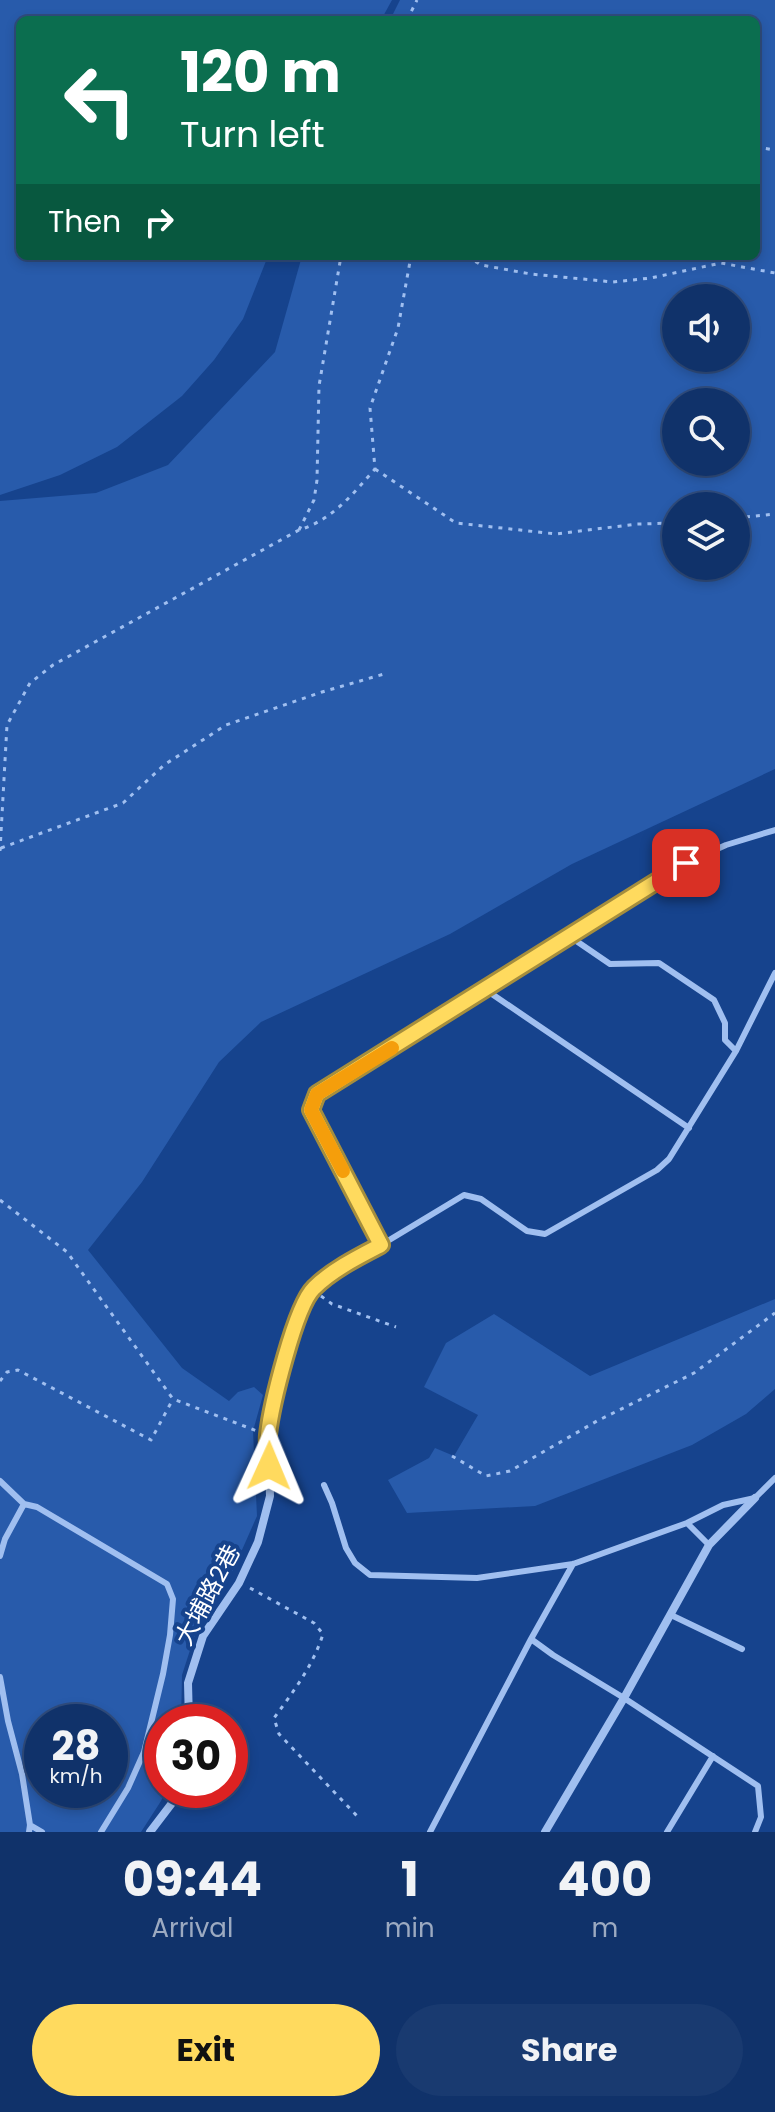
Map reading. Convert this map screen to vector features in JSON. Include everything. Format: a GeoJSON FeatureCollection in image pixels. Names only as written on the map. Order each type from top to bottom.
{"type":"FeatureCollection","features":[{"type":"Feature","properties":{"kind":"street"},"geometry":{"type":"LineString","coordinates":[[311,1290],[381,1245]]}},
{"type":"Feature","properties":{"kind":"street","name":"大埔路2巷"},"geometry":{"type":"LineString","coordinates":[[189,1704],[188,1683],[203,1636],[239,1583],[258,1542],[270,1496],[268,1435],[294,1328],[311,1290]]}},
{"type":"Feature","properties":{"kind":"street"},"geometry":{"type":"LineString","coordinates":[[545,1832],[709,1545],[755,1498]]}},
{"type":"Feature","properties":{"kind":"street"},"geometry":{"type":"LineString","coordinates":[[150,1832],[168,1808]]}},
{"type":"Feature","properties":{"kind":"lane"},"geometry":{"type":"LineString","coordinates":[[775,830],[726,845],[686,863],[317,1094],[311,1110],[381,1245],[464,1195],[481,1199],[527,1231],[545,1234],[657,1170],[669,1159],[736,1051],[775,973]]}},
{"type":"Feature","properties":{"kind":"lane"},"geometry":{"type":"LineString","coordinates":[[569,936],[610,964],[659,963],[714,1000],[725,1023],[725,1040],[736,1051]]}},
{"type":"Feature","properties":{"kind":"lane"},"geometry":{"type":"LineString","coordinates":[[486,990],[689,1128]]}},
{"type":"Feature","properties":{"kind":"lane"},"geometry":{"type":"LineString","coordinates":[[324,1485],[346,1548],[355,1563],[370,1575],[477,1578],[573,1564],[687,1523],[723,1505],[755,1498],[775,1478]]}},
{"type":"Feature","properties":{"kind":"lane"},"geometry":{"type":"LineString","coordinates":[[0,1481],[24,1504],[37,1507],[167,1584],[173,1599],[163,1674],[144,1752],[128,1788],[101,1832]]}},
{"type":"Feature","properties":{"kind":"lane"},"geometry":{"type":"LineString","coordinates":[[0,1556],[5,1539],[24,1504]]}},
{"type":"Feature","properties":{"kind":"lane"},"geometry":{"type":"LineString","coordinates":[[687,1523],[709,1545]]}},
{"type":"Feature","properties":{"kind":"lane"},"geometry":{"type":"LineString","coordinates":[[430,1832],[573,1564]]}},
{"type":"Feature","properties":{"kind":"lane"},"geometry":{"type":"LineString","coordinates":[[671,1615],[742,1649]]}},
{"type":"Feature","properties":{"kind":"lane"},"geometry":{"type":"LineString","coordinates":[[531,1639],[758,1786],[761,1817],[755,1832]]}},
{"type":"Feature","properties":{"kind":"lane"},"geometry":{"type":"LineString","coordinates":[[0,1677],[22,1774],[30,1828],[42,1832]]}},
{"type":"Feature","properties":{"kind":"lane"},"geometry":{"type":"LineString","coordinates":[[667,1832],[713,1756]]}},
{"type":"Feature","properties":{"kind":"path"},"geometry":{"type":"LineString","coordinates":[[299,530],[314,500],[319,386],[340,260]]}},
{"type":"Feature","properties":{"kind":"path"},"geometry":{"type":"LineString","coordinates":[[384,674],[226,725],[164,765],[123,803],[0,850],[7,725],[30,683],[53,665],[299,530],[314,526],[344,504],[375,469],[370,408],[398,328],[410,260]]}},
{"type":"Feature","properties":{"kind":"path"},"geometry":{"type":"LineString","coordinates":[[473,260],[481,265],[531,274],[613,282],[651,278],[721,263],[775,273]]}},
{"type":"Feature","properties":{"kind":"path"},"geometry":{"type":"LineString","coordinates":[[375,469],[456,523],[556,534],[662,523]]}},
{"type":"Feature","properties":{"kind":"path"},"geometry":{"type":"LineString","coordinates":[[750,517],[775,514]]}},
{"type":"Feature","properties":{"kind":"path"},"geometry":{"type":"LineString","coordinates":[[0,1200],[67,1252],[173,1399],[268,1435]]}},
{"type":"Feature","properties":{"kind":"path"},"geometry":{"type":"LineString","coordinates":[[311,1290],[332,1304],[396,1327]]}},
{"type":"Feature","properties":{"kind":"path"},"geometry":{"type":"LineString","coordinates":[[452,1456],[486,1476],[510,1471],[597,1421],[694,1373],[775,1313]]}},
{"type":"Feature","properties":{"kind":"path"},"geometry":{"type":"LineString","coordinates":[[0,1381],[7,1372],[18,1370],[151,1440],[173,1399]]}},
{"type":"Feature","properties":{"kind":"path"},"geometry":{"type":"LineString","coordinates":[[239,1583],[314,1623],[323,1634],[303,1678],[274,1718],[279,1734],[358,1817]]}},
{"type":"Feature","properties":{"kind":"shaded area"},"geometry":{"type":"Polygon","coordinates":[[[0,0],[392,0],[383,16],[16,16],[16,260],[266,260],[243,319],[214,360],[182,396],[117,447],[60,475],[0,495],[0,0]]]}},
{"type":"Feature","properties":{"kind":"shaded area"},"geometry":{"type":"Polygon","coordinates":[[[400,0],[775,0],[775,769],[572,864],[450,934],[261,1022],[219,1062],[142,1182],[88,1250],[182,1368],[229,1401],[238,1392],[254,1387],[263,1395],[253,1431],[257,1516],[230,1577],[202,1613],[182,1675],[181,1704],[144,1704],[144,1808],[156,1808],[141,1832],[0,1832],[0,501],[96,493],[168,465],[275,352],[301,260],[760,260],[760,16],[392,16],[400,0]]]}},
{"type":"Feature","properties":{"kind":"shaded area"},"geometry":{"type":"Polygon","coordinates":[[[775,1299],[775,1389],[746,1414],[692,1445],[535,1506],[407,1513],[388,1480],[429,1458],[435,1448],[454,1456],[478,1415],[424,1387],[446,1343],[494,1314],[590,1376],[775,1299]]]}},
{"type":"Feature","properties":{"kind":"slow traffic"},"geometry":{"type":"LineString","coordinates":[[343,1171],[311,1110],[317,1094],[392,1048]]}},
{"type":"Feature","properties":{"kind":"route"},"geometry":{"type":"LineString","coordinates":[[269,1466],[268,1435],[273,1409],[302,1305],[311,1290],[327,1277],[381,1245],[311,1110],[317,1094],[686,863]]}}]}
